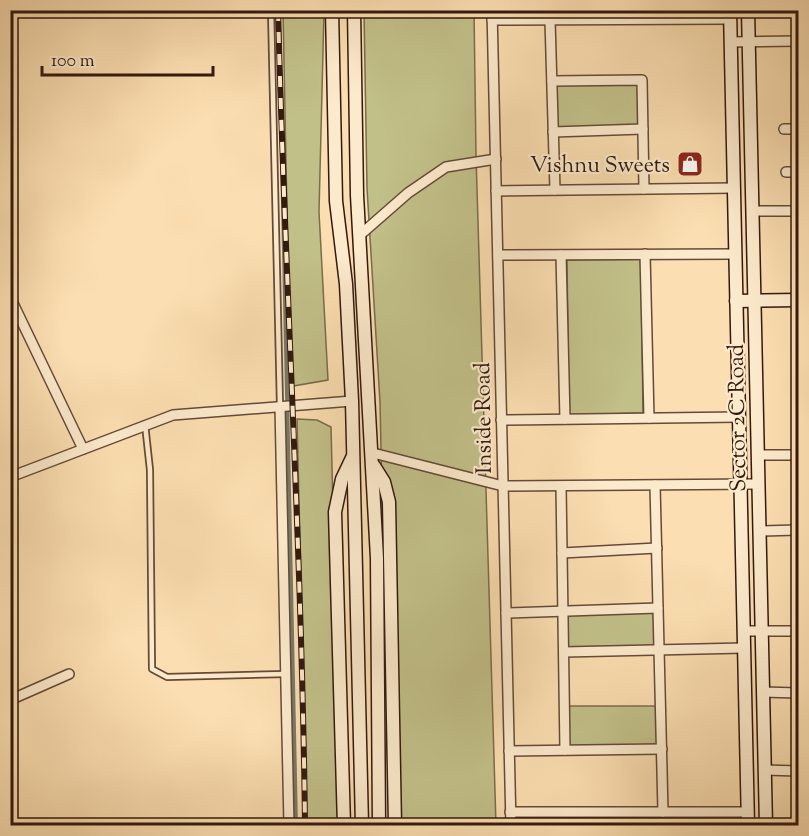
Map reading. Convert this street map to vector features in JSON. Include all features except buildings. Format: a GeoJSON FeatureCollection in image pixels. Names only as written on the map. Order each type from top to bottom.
{"type":"FeatureCollection","features":[{"type":"Feature","properties":{"kind":"main road"},"geometry":{"type":"LineString","coordinates":[[332,10],[336,201],[346,285],[352,400],[362,825]]}},
{"type":"Feature","properties":{"kind":"main road"},"geometry":{"type":"LineString","coordinates":[[354,10],[360,235],[375,502],[379,825]]}},
{"type":"Feature","properties":{"kind":"main road","name":"Sector 2C Road"},"geometry":{"type":"LineString","coordinates":[[748,10],[766,825]]}},
{"type":"Feature","properties":{"kind":"main road","name":"Sector 2C Road"},"geometry":{"type":"LineString","coordinates":[[730,15],[748,825]]}},
{"type":"Feature","properties":{"kind":"main road"},"geometry":{"type":"LineString","coordinates":[[733,132],[750,132]]}},
{"type":"Feature","properties":{"kind":"main road"},"geometry":{"type":"LineString","coordinates":[[736,301],[798,300]]}},
{"type":"Feature","properties":{"kind":"main road"},"geometry":{"type":"LineString","coordinates":[[344,825],[335,512],[342,479],[354,456]]}},
{"type":"Feature","properties":{"kind":"main road"},"geometry":{"type":"LineString","coordinates":[[373,459],[384,482],[388,502],[395,825]]}},
{"type":"Feature","properties":{"kind":"street"},"geometry":{"type":"LineString","coordinates":[[492,15],[550,20],[643,15],[730,15]]}},
{"type":"Feature","properties":{"kind":"street","name":"Inside Road"},"geometry":{"type":"LineString","coordinates":[[492,15],[511,825]]}},
{"type":"Feature","properties":{"kind":"street"},"geometry":{"type":"LineString","coordinates":[[550,20],[555,190]]}},
{"type":"Feature","properties":{"kind":"street"},"geometry":{"type":"LineString","coordinates":[[730,42],[798,42]]}},
{"type":"Feature","properties":{"kind":"street"},"geometry":{"type":"LineString","coordinates":[[552,81],[642,80],[644,189]]}},
{"type":"Feature","properties":{"kind":"street"},"geometry":{"type":"LineString","coordinates":[[553,132],[644,129]]}},
{"type":"Feature","properties":{"kind":"street"},"geometry":{"type":"LineString","coordinates":[[784,129],[798,129]]}},
{"type":"Feature","properties":{"kind":"street"},"geometry":{"type":"LineString","coordinates":[[360,235],[408,193],[446,167],[496,159]]}},
{"type":"Feature","properties":{"kind":"street"},"geometry":{"type":"LineString","coordinates":[[786,172],[798,172]]}},
{"type":"Feature","properties":{"kind":"street"},"geometry":{"type":"LineString","coordinates":[[496,191],[734,188]]}},
{"type":"Feature","properties":{"kind":"street"},"geometry":{"type":"LineString","coordinates":[[752,212],[798,211]]}},
{"type":"Feature","properties":{"kind":"street"},"geometry":{"type":"LineString","coordinates":[[645,254],[649,418]]}},
{"type":"Feature","properties":{"kind":"street"},"geometry":{"type":"LineString","coordinates":[[498,255],[735,254]]}},
{"type":"Feature","properties":{"kind":"street"},"geometry":{"type":"LineString","coordinates":[[561,255],[565,419]]}},
{"type":"Feature","properties":{"kind":"street"},"geometry":{"type":"LineString","coordinates":[[10,297],[83,449]]}},
{"type":"Feature","properties":{"kind":"street"},"geometry":{"type":"LineString","coordinates":[[798,328],[798,369]]}},
{"type":"Feature","properties":{"kind":"street"},"geometry":{"type":"LineString","coordinates":[[10,477],[173,415],[352,400]]}},
{"type":"Feature","properties":{"kind":"street"},"geometry":{"type":"LineString","coordinates":[[281,406],[289,825]]}},
{"type":"Feature","properties":{"kind":"street"},"geometry":{"type":"LineString","coordinates":[[501,420],[739,417]]}},
{"type":"Feature","properties":{"kind":"street"},"geometry":{"type":"LineString","coordinates":[[758,455],[798,455]]}},
{"type":"Feature","properties":{"kind":"street"},"geometry":{"type":"LineString","coordinates":[[373,459],[503,486],[758,484]]}},
{"type":"Feature","properties":{"kind":"street"},"geometry":{"type":"LineString","coordinates":[[655,485],[663,812]]}},
{"type":"Feature","properties":{"kind":"street"},"geometry":{"type":"LineString","coordinates":[[561,486],[565,750]]}},
{"type":"Feature","properties":{"kind":"street"},"geometry":{"type":"LineString","coordinates":[[759,531],[798,530]]}},
{"type":"Feature","properties":{"kind":"street"},"geometry":{"type":"LineString","coordinates":[[562,553],[657,548]]}},
{"type":"Feature","properties":{"kind":"street"},"geometry":{"type":"LineString","coordinates":[[506,613],[658,608]]}},
{"type":"Feature","properties":{"kind":"street"},"geometry":{"type":"LineString","coordinates":[[744,631],[798,631]]}},
{"type":"Feature","properties":{"kind":"street"},"geometry":{"type":"LineString","coordinates":[[564,652],[744,648]]}},
{"type":"Feature","properties":{"kind":"street"},"geometry":{"type":"LineString","coordinates":[[10,700],[69,674]]}},
{"type":"Feature","properties":{"kind":"street"},"geometry":{"type":"LineString","coordinates":[[763,692],[798,693]]}},
{"type":"Feature","properties":{"kind":"street"},"geometry":{"type":"LineString","coordinates":[[509,751],[662,749]]}},
{"type":"Feature","properties":{"kind":"street"},"geometry":{"type":"LineString","coordinates":[[765,770],[798,771]]}},
{"type":"Feature","properties":{"kind":"street"},"geometry":{"type":"LineString","coordinates":[[510,812],[748,812]]}},
{"type":"Feature","properties":{"kind":"lane"},"geometry":{"type":"LineString","coordinates":[[271,10],[281,406]]}},
{"type":"Feature","properties":{"kind":"lane"},"geometry":{"type":"LineString","coordinates":[[145,424],[150,470],[152,669],[167,676],[286,674]]}},
{"type":"Feature","properties":{"kind":"shaded area"},"geometry":{"type":"Polygon","coordinates":[[[283,11],[324,11],[319,212],[328,380],[293,386],[288,263],[283,11]]]}},
{"type":"Feature","properties":{"kind":"shaded area"},"geometry":{"type":"Polygon","coordinates":[[[364,11],[474,11],[476,155],[496,825],[389,825],[380,402],[367,188],[364,11]]]}},
{"type":"Feature","properties":{"kind":"shaded area"},"geometry":{"type":"Polygon","coordinates":[[[639,83],[639,126],[557,127],[557,84],[639,83]]]}},
{"type":"Feature","properties":{"kind":"shaded area"},"geometry":{"type":"Polygon","coordinates":[[[641,259],[643,413],[569,415],[567,260],[641,259]]]}},
{"type":"Feature","properties":{"kind":"shaded area"},"geometry":{"type":"Polygon","coordinates":[[[297,419],[317,420],[331,427],[341,825],[307,825],[297,419]]]}},
{"type":"Feature","properties":{"kind":"shaded area"},"geometry":{"type":"Polygon","coordinates":[[[655,612],[655,646],[568,648],[567,614],[655,612]]]}},
{"type":"Feature","properties":{"kind":"shaded area"},"geometry":{"type":"Polygon","coordinates":[[[569,706],[657,706],[657,746],[569,746],[569,706]]]}},
{"type":"Feature","properties":{"kind":"waterway"},"geometry":{"type":"LineString","coordinates":[[279,10],[296,826]]}},
{"type":"Feature","properties":{"kind":"railway"},"geometry":{"type":"LineString","coordinates":[[278,10],[305,826]]}},
{"type":"Feature","properties":{"kind":"place","name":"Vishnu Sweets"},"geometry":{"type":"Point","coordinates":[690,164]}}]}
